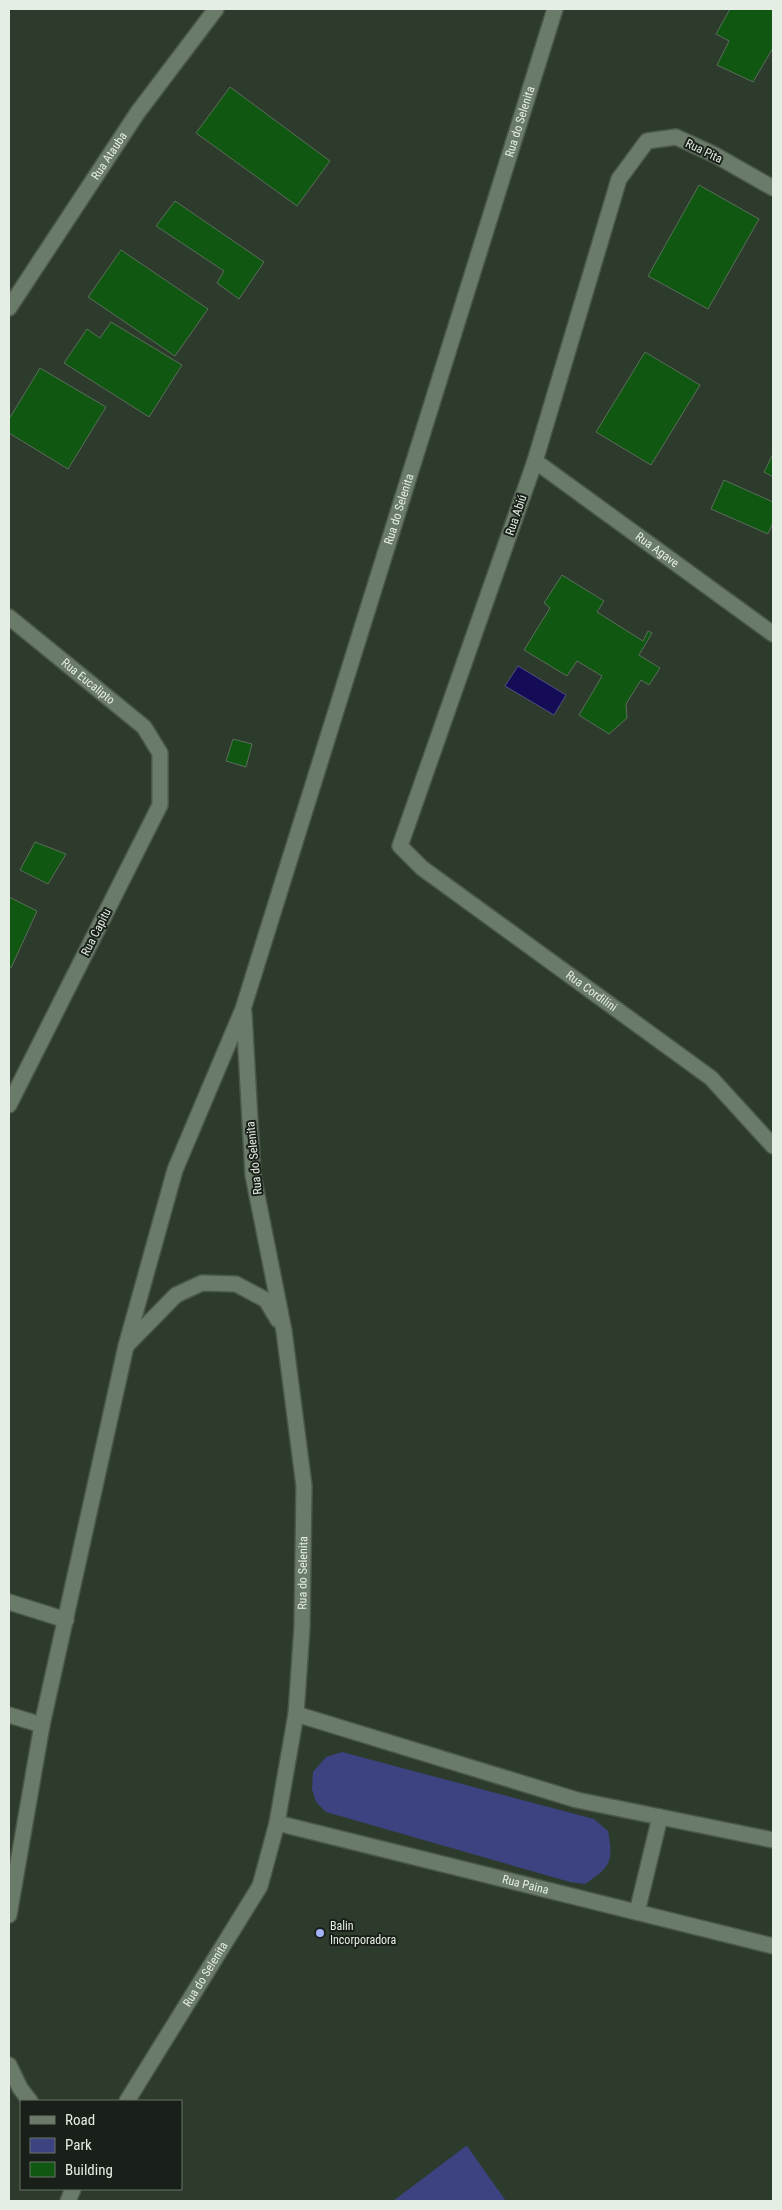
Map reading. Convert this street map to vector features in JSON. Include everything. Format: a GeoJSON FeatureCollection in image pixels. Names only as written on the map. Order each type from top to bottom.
{"type":"FeatureCollection","features":[{"type":"Feature","properties":{"kind":"street","name":"Rua Atauba"},"geometry":{"type":"LineString","coordinates":[[9,308],[138,112],[216,9]]}},
{"type":"Feature","properties":{"kind":"street","name":"Rua do Selenita"},"geometry":{"type":"LineString","coordinates":[[9,1915],[42,1725],[126,1346],[175,1170],[243,1009],[555,9]]}},
{"type":"Feature","properties":{"kind":"street","name":"Rua Pita"},"geometry":{"type":"LineString","coordinates":[[619,179],[647,141],[676,137],[715,155],[773,188]]}},
{"type":"Feature","properties":{"kind":"street","name":"Rua Abiú"},"geometry":{"type":"LineString","coordinates":[[400,846],[538,463],[619,179]]}},
{"type":"Feature","properties":{"kind":"street","name":"Rua Agave"},"geometry":{"type":"LineString","coordinates":[[538,463],[773,634]]}},
{"type":"Feature","properties":{"kind":"street","name":"Rua Eucalipto"},"geometry":{"type":"LineString","coordinates":[[9,617],[144,727],[160,753]]}},
{"type":"Feature","properties":{"kind":"street","name":"Rua Capitu"},"geometry":{"type":"LineString","coordinates":[[9,1105],[160,805],[160,753]]}},
{"type":"Feature","properties":{"kind":"street","name":"Rua Cordilini"},"geometry":{"type":"LineString","coordinates":[[400,846],[422,868],[711,1078],[773,1146]]}},
{"type":"Feature","properties":{"kind":"street","name":"Rua do Selenita"},"geometry":{"type":"LineString","coordinates":[[128,2100],[260,1886],[278,1823],[296,1714],[302,1628],[304,1486],[284,1331],[253,1175],[243,1009]]}},
{"type":"Feature","properties":{"kind":"street"},"geometry":{"type":"LineString","coordinates":[[126,1346],[176,1295],[202,1283],[236,1284],[266,1300],[284,1331]]}},
{"type":"Feature","properties":{"kind":"street"},"geometry":{"type":"LineString","coordinates":[[9,1602],[66,1620]]}},
{"type":"Feature","properties":{"kind":"street"},"geometry":{"type":"LineString","coordinates":[[296,1714],[577,1800],[773,1840]]}},
{"type":"Feature","properties":{"kind":"street"},"geometry":{"type":"LineString","coordinates":[[9,1715],[42,1725]]}},
{"type":"Feature","properties":{"kind":"street"},"geometry":{"type":"LineString","coordinates":[[636,1912],[660,1817]]}},
{"type":"Feature","properties":{"kind":"street","name":"Rua Paina"},"geometry":{"type":"LineString","coordinates":[[278,1823],[773,1946]]}},
{"type":"Feature","properties":{"kind":"street"},"geometry":{"type":"LineString","coordinates":[[9,2065],[20,2088],[29,2100]]}},
{"type":"Feature","properties":{"kind":"green space"},"geometry":{"type":"Polygon","coordinates":[[[342,1752],[594,1819],[608,1831],[610,1857],[608,1863],[600,1873],[585,1884],[570,1882],[326,1812],[316,1802],[312,1789],[313,1772],[326,1757],[342,1752]]]}},
{"type":"Feature","properties":{"kind":"green space"},"geometry":{"type":"Polygon","coordinates":[[[466,2146],[506,2201],[393,2201],[466,2146]]]}},
{"type":"Feature","properties":{"kind":"shaded area"},"geometry":{"type":"Polygon","coordinates":[[[518,666],[566,695],[554,715],[505,686],[518,666]]]}},
{"type":"Feature","properties":{"kind":"building"},"geometry":{"type":"Polygon","coordinates":[[[730,9],[773,9],[773,48],[753,82],[717,65],[729,41],[716,34],[730,9]]]}},
{"type":"Feature","properties":{"kind":"building"},"geometry":{"type":"Polygon","coordinates":[[[230,87],[330,161],[297,206],[196,133],[230,87]]]}},
{"type":"Feature","properties":{"kind":"building"},"geometry":{"type":"Polygon","coordinates":[[[699,185],[759,219],[708,309],[648,276],[699,185]]]}},
{"type":"Feature","properties":{"kind":"building"},"geometry":{"type":"Polygon","coordinates":[[[175,201],[264,262],[239,299],[217,283],[224,271],[156,226],[175,201]]]}},
{"type":"Feature","properties":{"kind":"building"},"geometry":{"type":"Polygon","coordinates":[[[121,250],[208,309],[175,356],[88,297],[121,250]]]}},
{"type":"Feature","properties":{"kind":"building"},"geometry":{"type":"Polygon","coordinates":[[[111,322],[182,365],[149,417],[64,363],[87,329],[100,338],[111,322]]]}},
{"type":"Feature","properties":{"kind":"building"},"geometry":{"type":"Polygon","coordinates":[[[645,352],[700,385],[651,465],[596,432],[645,352]]]}},
{"type":"Feature","properties":{"kind":"building"},"geometry":{"type":"Polygon","coordinates":[[[40,368],[106,407],[68,469],[9,433],[9,419],[40,368]]]}},
{"type":"Feature","properties":{"kind":"building"},"geometry":{"type":"Polygon","coordinates":[[[773,454],[773,477],[764,472],[773,454]]]}},
{"type":"Feature","properties":{"kind":"building"},"geometry":{"type":"Polygon","coordinates":[[[724,480],[773,502],[773,523],[768,534],[711,509],[724,480]]]}},
{"type":"Feature","properties":{"kind":"building"},"geometry":{"type":"Polygon","coordinates":[[[562,575],[604,601],[597,612],[643,641],[648,631],[652,633],[639,655],[660,668],[649,685],[641,680],[626,704],[627,718],[609,734],[579,715],[602,676],[577,661],[567,676],[524,650],[550,608],[544,603],[562,575]]]}},
{"type":"Feature","properties":{"kind":"building"},"geometry":{"type":"Polygon","coordinates":[[[233,739],[252,744],[246,767],[226,761],[233,739]]]}},
{"type":"Feature","properties":{"kind":"building"},"geometry":{"type":"Polygon","coordinates":[[[35,842],[66,854],[48,884],[20,870],[35,842]]]}},
{"type":"Feature","properties":{"kind":"building"},"geometry":{"type":"Polygon","coordinates":[[[9,897],[37,911],[11,968],[9,967],[9,897]]]}},
{"type":"Feature","properties":{"kind":"place","name":"Balin Incorporadora"},"geometry":{"type":"Point","coordinates":[320,1933]}}]}
